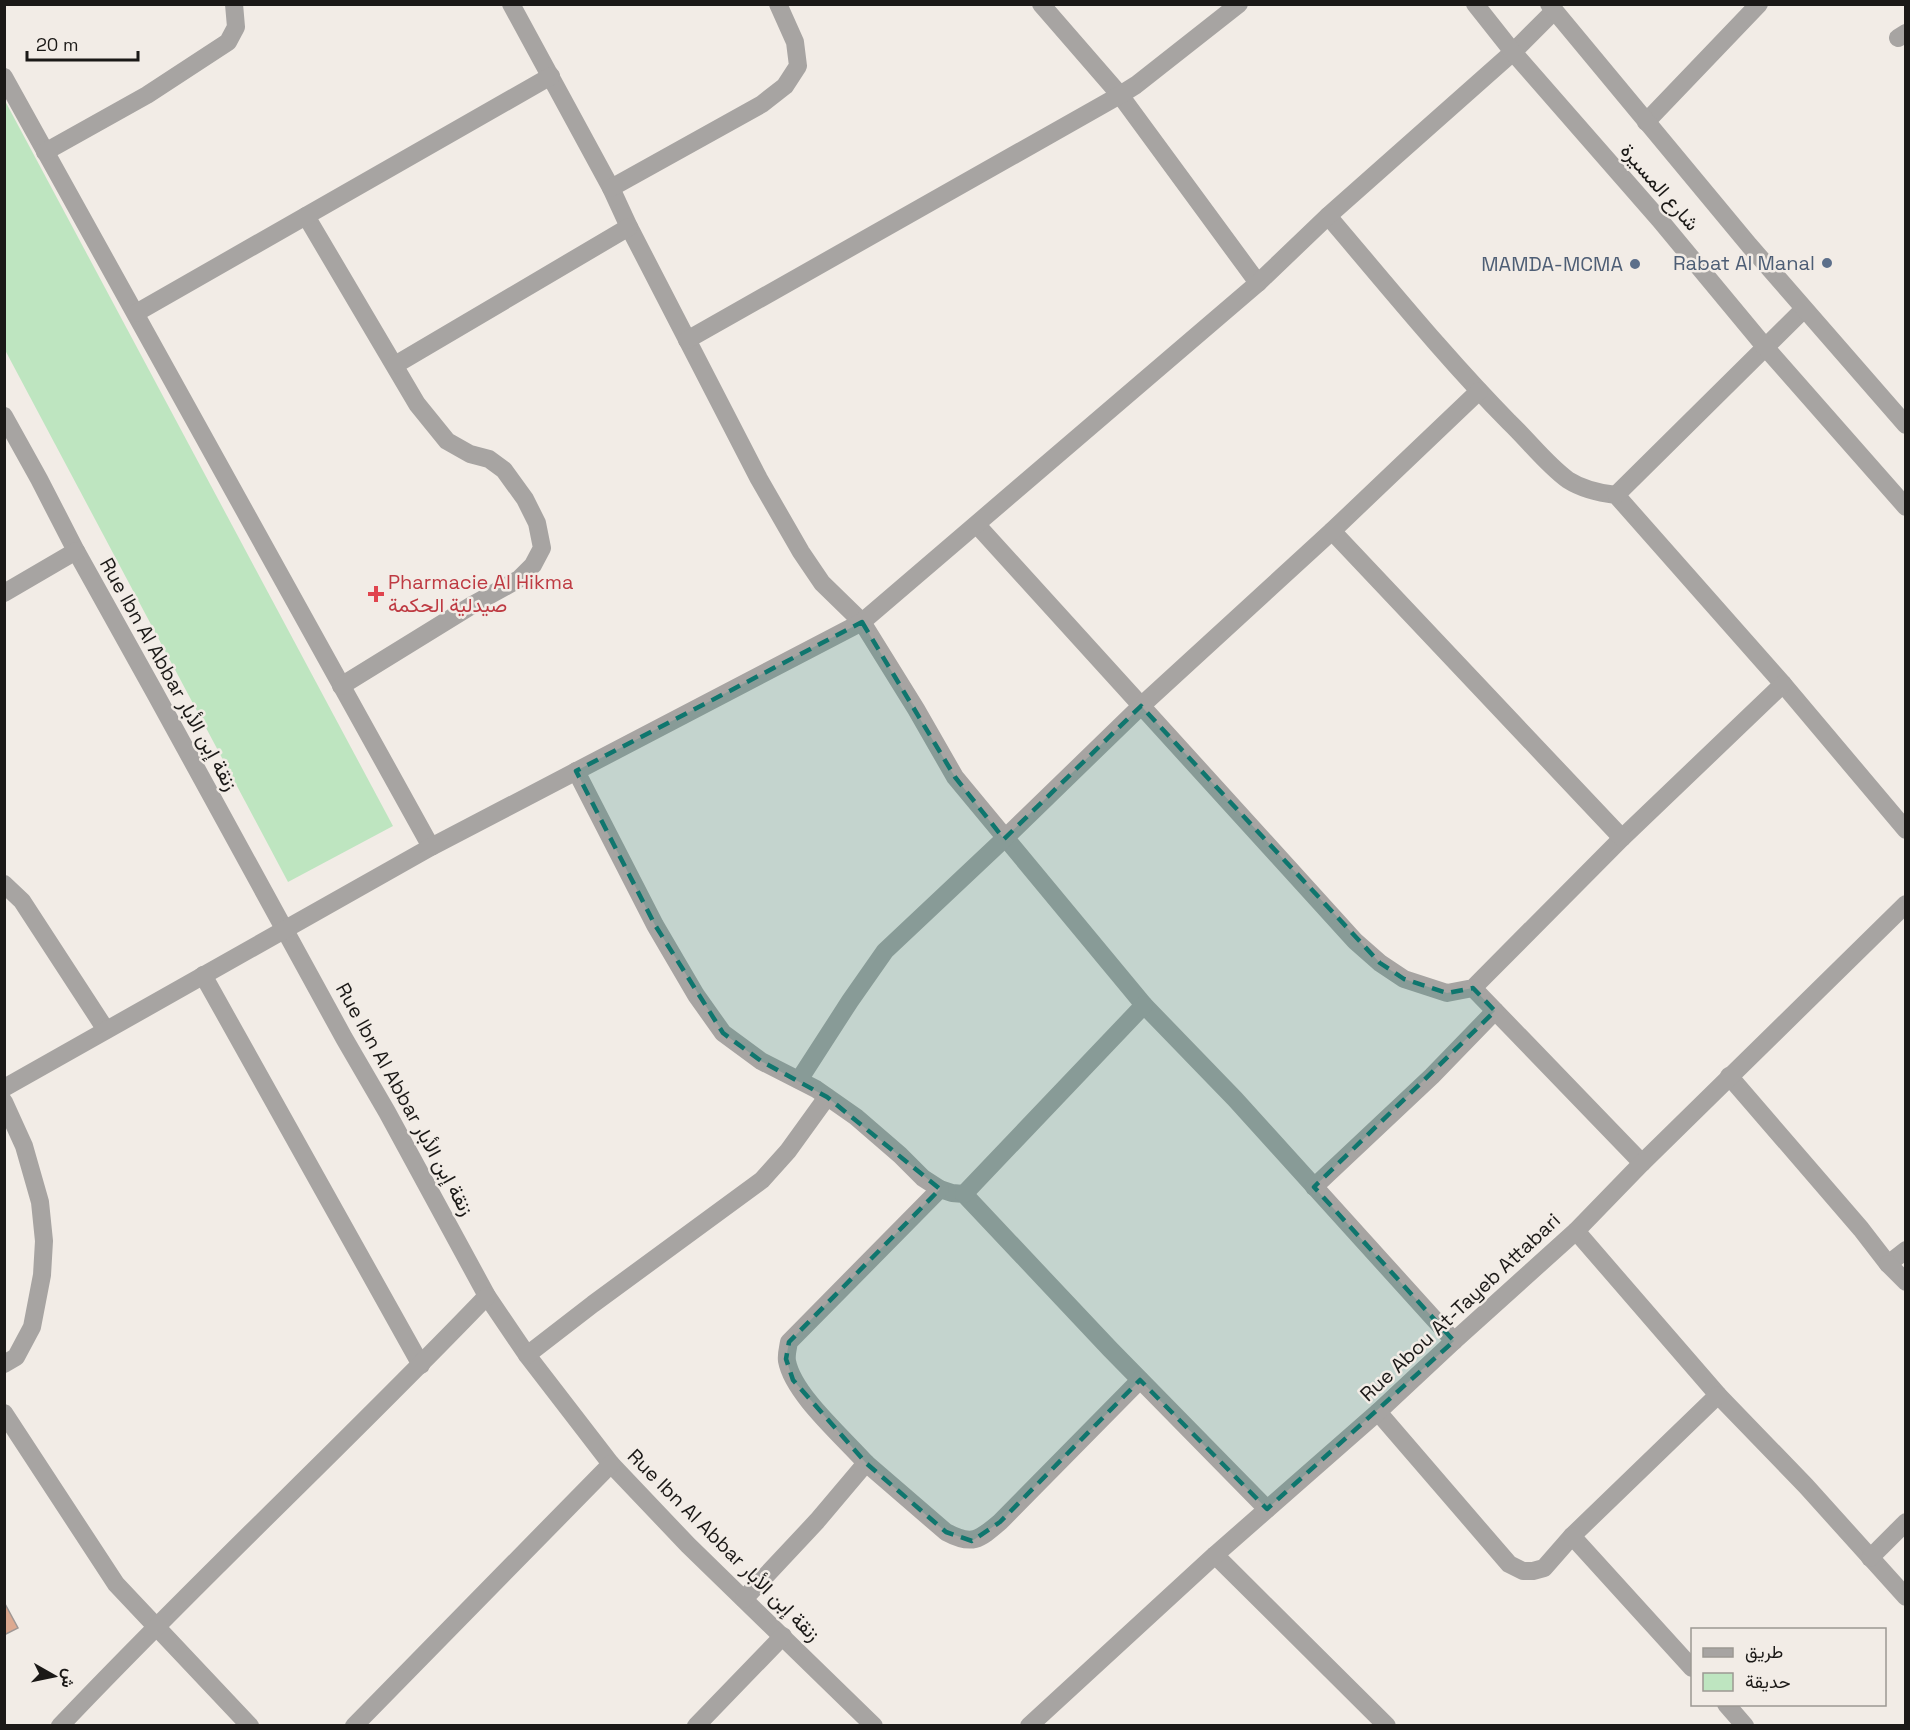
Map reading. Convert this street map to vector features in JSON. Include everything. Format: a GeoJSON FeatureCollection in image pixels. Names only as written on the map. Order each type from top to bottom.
{"type":"FeatureCollection","features":[{"type":"Feature","properties":{"kind":"street"},"geometry":{"type":"LineString","coordinates":[[45,152],[147,95],[228,42],[236,27],[234,4]]}},
{"type":"Feature","properties":{"kind":"street"},"geometry":{"type":"LineString","coordinates":[[511,4],[611,188],[628,227],[759,479],[801,552],[822,583],[862,621],[955,777],[1004,839],[1144,1005],[1235,1099],[1454,1341]]}},
{"type":"Feature","properties":{"kind":"street"},"geometry":{"type":"LineString","coordinates":[[611,188],[762,104],[785,86],[798,66],[795,42],[778,4]]}},
{"type":"Feature","properties":{"kind":"street"},"geometry":{"type":"LineString","coordinates":[[1041,4],[1120,96],[1258,283]]}},
{"type":"Feature","properties":{"kind":"street"},"geometry":{"type":"LineString","coordinates":[[687,340],[1120,96],[1136,86],[1239,4]]}},
{"type":"Feature","properties":{"kind":"street","name":"شارع المسيرة"},"geometry":{"type":"LineString","coordinates":[[1475,4],[1513,52],[1659,219],[1766,348],[1905,507]]}},
{"type":"Feature","properties":{"kind":"street"},"geometry":{"type":"LineString","coordinates":[[1646,122],[1759,4]]}},
{"type":"Feature","properties":{"kind":"street"},"geometry":{"type":"LineString","coordinates":[[4,1088],[431,847],[862,621],[1258,283],[1328,216],[1513,52],[1552,8]]}},
{"type":"Feature","properties":{"kind":"street","name":"شارع المسيرة"},"geometry":{"type":"LineString","coordinates":[[1552,8],[1804,309],[1905,425]]}},
{"type":"Feature","properties":{"kind":"street"},"geometry":{"type":"LineString","coordinates":[[136,313],[551,76]]}},
{"type":"Feature","properties":{"kind":"street"},"geometry":{"type":"LineString","coordinates":[[4,77],[431,847]]}},
{"type":"Feature","properties":{"kind":"street"},"geometry":{"type":"LineString","coordinates":[[306,216],[417,404],[447,441],[470,454],[489,459],[504,470],[525,499],[537,523],[542,548],[533,565],[519,579],[341,686]]}},
{"type":"Feature","properties":{"kind":"street"},"geometry":{"type":"LineString","coordinates":[[1328,216],[1479,391],[1568,479],[1597,492],[1616,495],[1783,684],[1905,830]]}},
{"type":"Feature","properties":{"kind":"street"},"geometry":{"type":"LineString","coordinates":[[395,365],[628,227]]}},
{"type":"Feature","properties":{"kind":"street"},"geometry":{"type":"LineString","coordinates":[[1616,495],[1804,309]]}},
{"type":"Feature","properties":{"kind":"street"},"geometry":{"type":"LineString","coordinates":[[799,1080],[885,951],[1142,706],[1332,531],[1479,391]]}},
{"type":"Feature","properties":{"kind":"street","name":"Rue Ibn Al Abbar زنقة إبن الأبار"},"geometry":{"type":"LineString","coordinates":[[4,416],[76,551],[344,1038],[422,1174],[487,1296],[527,1355],[611,1464],[687,1545],[874,1725]]}},
{"type":"Feature","properties":{"kind":"street"},"geometry":{"type":"LineString","coordinates":[[977,525],[1355,942],[1404,979],[1447,993],[1473,988],[1622,838],[1783,684]]}},
{"type":"Feature","properties":{"kind":"street"},"geometry":{"type":"LineString","coordinates":[[1332,531],[1622,838]]}},
{"type":"Feature","properties":{"kind":"street"},"geometry":{"type":"LineString","coordinates":[[4,593],[76,551]]}},
{"type":"Feature","properties":{"kind":"street"},"geometry":{"type":"LineString","coordinates":[[576,771],[655,925],[696,995],[723,1033],[761,1061],[799,1080],[856,1117],[900,1155],[922,1178],[940,1189],[964,1194],[1140,1380],[1267,1509]]}},
{"type":"Feature","properties":{"kind":"street"},"geometry":{"type":"LineString","coordinates":[[4,884],[22,901],[106,1030]]}},
{"type":"Feature","properties":{"kind":"street","name":"Rue Abou At-Tayeb Attabari"},"geometry":{"type":"LineString","coordinates":[[1029,1725],[1576,1231],[1729,1076],[1905,904]]}},
{"type":"Feature","properties":{"kind":"street"},"geometry":{"type":"LineString","coordinates":[[203,975],[421,1365]]}},
{"type":"Feature","properties":{"kind":"street"},"geometry":{"type":"LineString","coordinates":[[1473,988],[1642,1163]]}},
{"type":"Feature","properties":{"kind":"street"},"geometry":{"type":"LineString","coordinates":[[964,1194],[1144,1005]]}},
{"type":"Feature","properties":{"kind":"street"},"geometry":{"type":"LineString","coordinates":[[1314,1187],[1432,1076],[1495,1011]]}},
{"type":"Feature","properties":{"kind":"street"},"geometry":{"type":"LineString","coordinates":[[1729,1076],[1905,1282]]}},
{"type":"Feature","properties":{"kind":"street"},"geometry":{"type":"LineString","coordinates":[[527,1355],[762,1180],[788,1151],[827,1097]]}},
{"type":"Feature","properties":{"kind":"street"},"geometry":{"type":"LineString","coordinates":[[4,1102],[24,1146],[40,1202],[44,1241],[42,1275],[32,1328],[16,1357],[4,1364]]}},
{"type":"Feature","properties":{"kind":"street"},"geometry":{"type":"LineString","coordinates":[[940,1189],[789,1342],[786,1359],[793,1380],[866,1463],[946,1532],[961,1540],[972,1541],[986,1534],[1000,1522],[1140,1380]]}},
{"type":"Feature","properties":{"kind":"street"},"geometry":{"type":"LineString","coordinates":[[1576,1231],[1718,1395],[1806,1486],[1905,1597]]}},
{"type":"Feature","properties":{"kind":"street"},"geometry":{"type":"LineString","coordinates":[[1888,1264],[1905,1250]]}},
{"type":"Feature","properties":{"kind":"street"},"geometry":{"type":"LineString","coordinates":[[60,1725],[133,1648],[156,1628],[241,1541],[421,1365],[487,1296]]}},
{"type":"Feature","properties":{"kind":"street"},"geometry":{"type":"LineString","coordinates":[[1378,1412],[1509,1564],[1523,1571],[1533,1571],[1544,1568],[1572,1536],[1718,1395]]}},
{"type":"Feature","properties":{"kind":"street"},"geometry":{"type":"LineString","coordinates":[[4,1413],[116,1584],[250,1725]]}},
{"type":"Feature","properties":{"kind":"street"},"geometry":{"type":"LineString","coordinates":[[744,1599],[817,1521],[866,1463]]}},
{"type":"Feature","properties":{"kind":"street"},"geometry":{"type":"LineString","coordinates":[[354,1725],[611,1464]]}},
{"type":"Feature","properties":{"kind":"street"},"geometry":{"type":"LineString","coordinates":[[1870,1557],[1905,1522]]}},
{"type":"Feature","properties":{"kind":"street"},"geometry":{"type":"LineString","coordinates":[[1572,1536],[1691,1667]]}},
{"type":"Feature","properties":{"kind":"street"},"geometry":{"type":"LineString","coordinates":[[1215,1555],[1379,1723]]}},
{"type":"Feature","properties":{"kind":"street"},"geometry":{"type":"LineString","coordinates":[[696,1725],[783,1636]]}},
{"type":"Feature","properties":{"kind":"street"},"geometry":{"type":"LineString","coordinates":[[1728,1706],[1742,1724]]}},
{"type":"Feature","properties":{"kind":"highlighted area"},"geometry":{"type":"Polygon","coordinates":[[[862,622],[955,777],[1004,839],[1141,706],[1380,963],[1404,979],[1447,993],[1473,988],[1495,1011],[1314,1187],[1454,1341],[1267,1509],[1140,1380],[1000,1522],[972,1541],[946,1532],[866,1463],[793,1380],[786,1359],[789,1342],[940,1189],[827,1097],[761,1061],[723,1033],[655,925],[576,771],[862,622]]]}},
{"type":"Feature","properties":{"kind":"green space"},"geometry":{"type":"Polygon","coordinates":[[[4,99],[393,826],[288,882],[5,350],[4,99]]]}},
{"type":"Feature","properties":{"kind":"building"},"geometry":{"type":"Polygon","coordinates":[[[4,1602],[18,1628],[4,1635],[4,1602]]]}},
{"type":"Feature","properties":{"kind":"place","name":"Rabat Al Manal"},"geometry":{"type":"Point","coordinates":[1827,263]}},
{"type":"Feature","properties":{"kind":"place","name":"MAMDA-MCMA"},"geometry":{"type":"Point","coordinates":[1635,264]}},
{"type":"Feature","properties":{"kind":"place","name":"Pharmacie Al Hikma صيدلية الحكمة"},"geometry":{"type":"Point","coordinates":[376,594]}}]}
